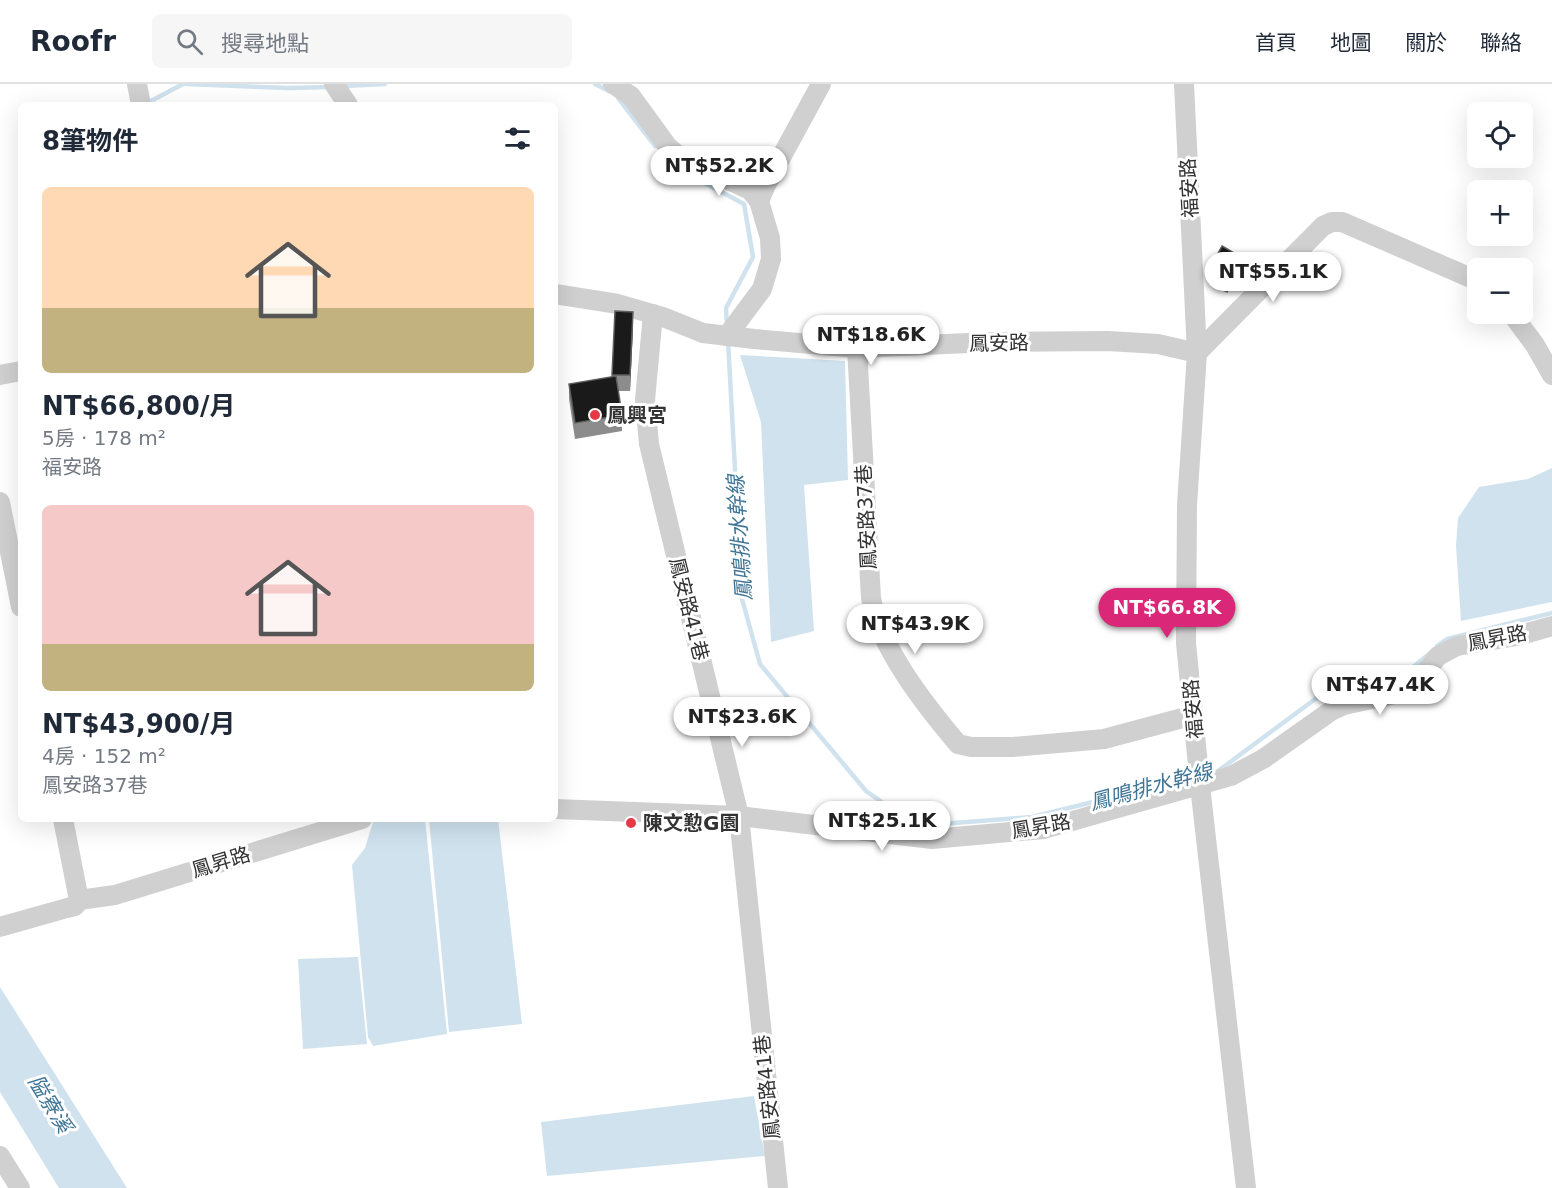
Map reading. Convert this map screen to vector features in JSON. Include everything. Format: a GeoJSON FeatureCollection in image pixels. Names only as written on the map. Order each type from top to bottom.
{"type":"FeatureCollection","features":[{"type":"Feature","properties":{"kind":"street"},"geometry":{"type":"LineString","coordinates":[[140,84],[141,102]]}},
{"type":"Feature","properties":{"kind":"street"},"geometry":{"type":"LineString","coordinates":[[613,84],[634,90],[668,147],[681,158],[750,190],[759,201],[770,238],[771,259],[762,289],[727,336]]}},
{"type":"Feature","properties":{"kind":"street"},"geometry":{"type":"LineString","coordinates":[[759,201],[821,84]]}},
{"type":"Feature","properties":{"kind":"street","name":"福安路"},"geometry":{"type":"LineString","coordinates":[[1184,84],[1197,353],[1187,517],[1186,643],[1246,1188]]}},
{"type":"Feature","properties":{"kind":"street"},"geometry":{"type":"LineString","coordinates":[[1197,353],[1323,226],[1332,222],[1342,222],[1467,276]]}},
{"type":"Feature","properties":{"kind":"street","name":"鳳安路"},"geometry":{"type":"LineString","coordinates":[[558,294],[618,304],[653,314],[703,333],[856,348],[991,342],[1108,341],[1158,344],[1197,353]]}},
{"type":"Feature","properties":{"kind":"street","name":"鳳安路41巷"},"geometry":{"type":"LineString","coordinates":[[653,314],[645,400],[649,444],[739,816],[778,1188]]}},
{"type":"Feature","properties":{"kind":"street"},"geometry":{"type":"LineString","coordinates":[[1519,324],[1535,345],[1552,375]]}},
{"type":"Feature","properties":{"kind":"street","name":"鳳安路37巷"},"geometry":{"type":"LineString","coordinates":[[856,348],[873,610],[903,673],[958,744],[971,747],[1013,747],[1104,739],[1194,715]]}},
{"type":"Feature","properties":{"kind":"street"},"geometry":{"type":"LineString","coordinates":[[0,375],[18,372]]}},
{"type":"Feature","properties":{"kind":"street"},"geometry":{"type":"LineString","coordinates":[[0,502],[18,592]]}},
{"type":"Feature","properties":{"kind":"street","name":"鳳昇路"},"geometry":{"type":"LineString","coordinates":[[558,809],[739,816],[932,839],[1044,829],[1231,776],[1263,759],[1331,711],[1344,705],[1404,692],[1415,686],[1438,656],[1457,646],[1517,636],[1552,626]]}},
{"type":"Feature","properties":{"kind":"street"},"geometry":{"type":"LineString","coordinates":[[64,822],[78,900]]}},
{"type":"Feature","properties":{"kind":"street","name":"鳳昇路"},"geometry":{"type":"LineString","coordinates":[[0,927],[75,906],[78,900],[115,895],[352,822]]}},
{"type":"Feature","properties":{"kind":"street"},"geometry":{"type":"LineString","coordinates":[[0,1156],[20,1188]]}},
{"type":"Feature","properties":{"kind":"water"},"geometry":{"type":"Polygon","coordinates":[[[740,355],[845,361],[848,480],[804,485],[814,631],[771,642],[761,422],[740,355]]]}},
{"type":"Feature","properties":{"kind":"water"},"geometry":{"type":"Polygon","coordinates":[[[1552,468],[1552,602],[1461,621],[1456,546],[1458,518],[1479,487],[1528,479],[1552,468]]]}},
{"type":"Feature","properties":{"kind":"water"},"geometry":{"type":"Polygon","coordinates":[[[373,822],[425,822],[447,1034],[373,1046],[368,1037],[352,865],[365,848],[373,822]]]}},
{"type":"Feature","properties":{"kind":"water"},"geometry":{"type":"Polygon","coordinates":[[[429,822],[498,822],[522,1024],[449,1032],[429,822]]]}},
{"type":"Feature","properties":{"kind":"water"},"geometry":{"type":"Polygon","coordinates":[[[358,957],[367,1044],[303,1049],[298,959],[358,957]]]}},
{"type":"Feature","properties":{"kind":"water","name":"隘寮溪"},"geometry":{"type":"Polygon","coordinates":[[[0,987],[127,1188],[59,1188],[0,1092],[0,987]]]}},
{"type":"Feature","properties":{"kind":"water"},"geometry":{"type":"Polygon","coordinates":[[[754,1096],[765,1156],[547,1176],[541,1122],[754,1096]]]}},
{"type":"Feature","properties":{"kind":"building"},"geometry":{"type":"Polygon","coordinates":[[[1222,246],[1241,257],[1227,283],[1208,272],[1222,246]]]}},
{"type":"Feature","properties":{"kind":"building"},"geometry":{"type":"Polygon","coordinates":[[[615,311],[633,312],[630,375],[612,375],[615,311]]]}},
{"type":"Feature","properties":{"kind":"building"},"geometry":{"type":"Polygon","coordinates":[[[616,376],[622,415],[575,423],[569,384],[616,376]]]}},
{"type":"Feature","properties":{"kind":"waterway","name":"鳳鳴排水幹線"},"geometry":{"type":"LineString","coordinates":[[151,101],[183,84]]}},
{"type":"Feature","properties":{"kind":"waterway","name":"鳳鳴排水幹線"},"geometry":{"type":"LineString","coordinates":[[186,84],[288,88],[330,87]]}},
{"type":"Feature","properties":{"kind":"waterway","name":"鳳鳴排水幹線"},"geometry":{"type":"LineString","coordinates":[[342,86],[385,84]]}},
{"type":"Feature","properties":{"kind":"waterway","name":"鳳鳴排水幹線"},"geometry":{"type":"LineString","coordinates":[[595,84],[609,91]]}},
{"type":"Feature","properties":{"kind":"waterway","name":"鳳鳴排水幹線"},"geometry":{"type":"LineString","coordinates":[[618,98],[655,146]]}},
{"type":"Feature","properties":{"kind":"waterway","name":"鳳鳴排水幹線"},"geometry":{"type":"LineString","coordinates":[[660,152],[669,164],[744,204],[753,257],[726,308],[727,326]]}},
{"type":"Feature","properties":{"kind":"waterway","name":"鳳鳴排水幹線"},"geometry":{"type":"LineString","coordinates":[[728,340],[742,599],[760,664],[866,791],[916,826],[1032,817],[1166,784]]}},
{"type":"Feature","properties":{"kind":"waterway","name":"鳳鳴排水幹線"},"geometry":{"type":"LineString","coordinates":[[1437,646],[1447,639],[1552,613]]}},
{"type":"Feature","properties":{"kind":"waterway","name":"鳳鳴排水幹線"},"geometry":{"type":"LineString","coordinates":[[1218,771],[1322,694],[1402,676],[1429,654]]}},
{"type":"Feature","properties":{"kind":"place","name":"鳳興宮"},"geometry":{"type":"Point","coordinates":[595,415]}},
{"type":"Feature","properties":{"kind":"place","name":"陳文懃G園"},"geometry":{"type":"Point","coordinates":[631,823]}}]}
